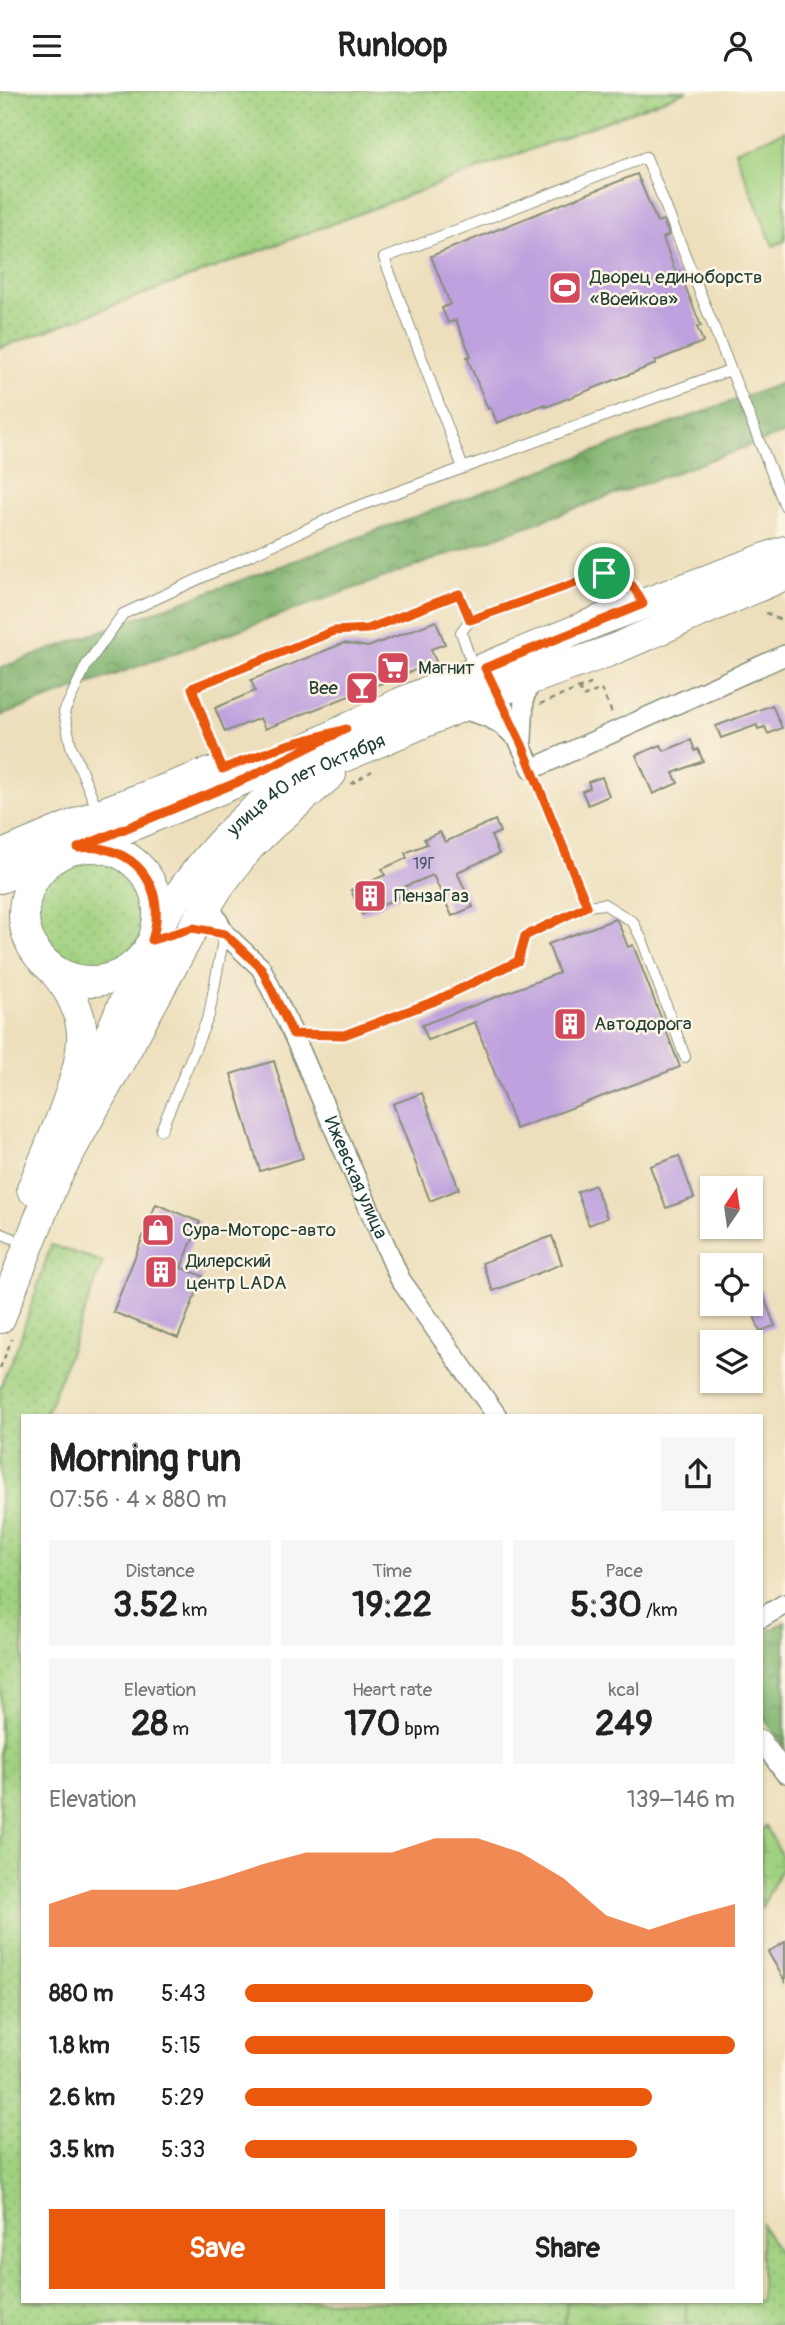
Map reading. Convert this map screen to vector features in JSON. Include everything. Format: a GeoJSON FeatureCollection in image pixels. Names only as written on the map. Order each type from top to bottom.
{"type":"FeatureCollection","features":[{"type":"Feature","properties":{"kind":"main road","name":"улица 40 лет Октября"},"geometry":{"type":"LineString","coordinates":[[0,878],[243,780],[361,749],[400,703],[485,677],[643,604],[785,551]]}},
{"type":"Feature","properties":{"kind":"main road"},"geometry":{"type":"LineString","coordinates":[[485,677],[533,678],[610,651],[785,575]]}},
{"type":"Feature","properties":{"kind":"main road","name":"улица 40 лет Октября"},"geometry":{"type":"LineString","coordinates":[[152,940],[157,905],[154,893],[143,872],[125,856],[114,851],[90,847],[67,852],[38,872],[27,893],[23,917],[29,940],[43,959],[73,978],[97,980],[120,974],[130,968],[152,940],[183,887],[209,855],[248,814],[274,792],[299,776],[457,708],[485,677]]}},
{"type":"Feature","properties":{"kind":"main road","name":"улица 40 лет Октября"},"geometry":{"type":"LineString","coordinates":[[0,856],[99,814],[287,745],[361,749]]}},
{"type":"Feature","properties":{"kind":"main road"},"geometry":{"type":"LineString","coordinates":[[55,1179],[201,916],[249,847],[361,749]]}},
{"type":"Feature","properties":{"kind":"main road","name":"улица 40 лет Октября"},"geometry":{"type":"LineString","coordinates":[[0,928],[24,940],[62,981],[73,1000],[81,1026],[82,1043],[78,1066],[69,1091],[6,1236],[0,1268]]}},
{"type":"Feature","properties":{"kind":"main road"},"geometry":{"type":"LineString","coordinates":[[0,1318],[55,1179],[84,1094],[152,940]]}},
{"type":"Feature","properties":{"kind":"street"},"geometry":{"type":"LineString","coordinates":[[485,677],[532,769],[785,655]]}},
{"type":"Feature","properties":{"kind":"street"},"geometry":{"type":"LineString","coordinates":[[522,745],[523,704],[533,678]]}},
{"type":"Feature","properties":{"kind":"street"},"geometry":{"type":"LineString","coordinates":[[457,708],[499,721],[522,745]]}},
{"type":"Feature","properties":{"kind":"street"},"geometry":{"type":"LineString","coordinates":[[152,940],[201,916],[225,934]]}},
{"type":"Feature","properties":{"kind":"street","name":"Ижевская улица"},"geometry":{"type":"LineString","coordinates":[[201,916],[225,934],[261,968],[293,1034],[400,1279],[496,1414]]}},
{"type":"Feature","properties":{"kind":"street"},"geometry":{"type":"LineString","coordinates":[[763,1617],[785,1604]]}},
{"type":"Feature","properties":{"kind":"street"},"geometry":{"type":"LineString","coordinates":[[763,1743],[785,1773]]}},
{"type":"Feature","properties":{"kind":"lane"},"geometry":{"type":"LineString","coordinates":[[463,468],[384,258],[646,157],[785,506]]}},
{"type":"Feature","properties":{"kind":"lane"},"geometry":{"type":"LineString","coordinates":[[99,814],[71,746],[64,712],[87,664],[123,614],[348,510],[730,370]]}},
{"type":"Feature","properties":{"kind":"lane"},"geometry":{"type":"LineString","coordinates":[[485,677],[461,632],[470,620],[604,573],[629,581],[643,604]]}},
{"type":"Feature","properties":{"kind":"lane"},"geometry":{"type":"LineString","coordinates":[[222,769],[192,688],[334,631],[368,629],[459,594],[470,620]]}},
{"type":"Feature","properties":{"kind":"lane"},"geometry":{"type":"LineString","coordinates":[[532,769],[587,906]]}},
{"type":"Feature","properties":{"kind":"lane"},"geometry":{"type":"LineString","coordinates":[[293,1034],[344,1035],[435,1001],[518,961],[525,936],[587,906],[604,904],[633,922],[643,941],[685,1057]]}},
{"type":"Feature","properties":{"kind":"lane"},"geometry":{"type":"LineString","coordinates":[[161,1130],[209,1015],[225,934]]}},
{"type":"Feature","properties":{"kind":"path"},"geometry":{"type":"LineString","coordinates":[[766,613],[785,622]]}},
{"type":"Feature","properties":{"kind":"path"},"geometry":{"type":"LineString","coordinates":[[531,708],[599,681]]}},
{"type":"Feature","properties":{"kind":"path"},"geometry":{"type":"LineString","coordinates":[[579,688],[583,697],[601,689],[619,729]]}},
{"type":"Feature","properties":{"kind":"path"},"geometry":{"type":"LineString","coordinates":[[347,787],[361,749]]}},
{"type":"Feature","properties":{"kind":"green space"},"geometry":{"type":"Polygon","coordinates":[[[0,91],[687,91],[0,348],[0,91]]]}},
{"type":"Feature","properties":{"kind":"green space"},"geometry":{"type":"Polygon","coordinates":[[[785,131],[785,241],[773,246],[735,151],[785,131]]]}},
{"type":"Feature","properties":{"kind":"green space"},"geometry":{"type":"Polygon","coordinates":[[[785,382],[785,433],[0,716],[0,668],[785,382]]]}},
{"type":"Feature","properties":{"kind":"green space"},"geometry":{"type":"Polygon","coordinates":[[[90,857],[112,862],[130,874],[142,892],[147,914],[142,936],[130,954],[112,966],[90,971],[68,966],[50,954],[38,936],[33,914],[38,892],[50,874],[68,862],[90,857]]]}},
{"type":"Feature","properties":{"kind":"green space"},"geometry":{"type":"Polygon","coordinates":[[[51,1245],[103,1262],[47,1414],[21,1414],[21,2303],[763,2303],[763,2227],[785,2262],[785,2325],[0,2325],[0,1387],[20,1340],[51,1245]]]}},
{"type":"Feature","properties":{"kind":"green space"},"geometry":{"type":"Polygon","coordinates":[[[785,1622],[785,1748],[763,1717],[763,1634],[785,1622]]]}},
{"type":"Feature","properties":{"kind":"green space"},"geometry":{"type":"Polygon","coordinates":[[[766,1826],[785,1862],[763,1905],[763,1828],[766,1826]]]}},
{"type":"Feature","properties":{"kind":"green space"},"geometry":{"type":"Polygon","coordinates":[[[567,2303],[686,2303],[686,2325],[565,2325],[567,2303]]]}},
{"type":"Feature","properties":{"kind":"building","name":"Дворец единоборств «Воейков»"},"geometry":{"type":"Polygon","coordinates":[[[637,174],[657,222],[663,220],[669,235],[663,238],[701,326],[697,327],[703,342],[655,361],[656,364],[497,423],[491,408],[488,409],[467,357],[471,356],[456,320],[448,323],[442,308],[450,304],[431,256],[637,174]]]}},
{"type":"Feature","properties":{"kind":"building"},"geometry":{"type":"Polygon","coordinates":[[[436,621],[445,644],[431,649],[436,662],[265,729],[260,718],[225,732],[215,708],[255,691],[251,680],[344,643],[368,647],[436,621]]]}},
{"type":"Feature","properties":{"kind":"building"},"geometry":{"type":"Polygon","coordinates":[[[772,705],[782,728],[768,734],[765,727],[758,729],[757,725],[721,738],[716,726],[772,705]]]}},
{"type":"Feature","properties":{"kind":"building"},"geometry":{"type":"Polygon","coordinates":[[[691,740],[703,761],[673,773],[678,783],[653,794],[636,755],[661,745],[664,751],[691,740]]]}},
{"type":"Feature","properties":{"kind":"building"},"geometry":{"type":"Polygon","coordinates":[[[602,777],[609,796],[588,805],[582,791],[590,788],[588,782],[602,777]]]}},
{"type":"Feature","properties":{"kind":"building"},"geometry":{"type":"Polygon","coordinates":[[[495,820],[500,832],[491,836],[499,854],[457,872],[473,907],[452,916],[433,875],[404,887],[407,893],[362,915],[351,890],[385,875],[382,869],[407,858],[405,853],[427,844],[424,839],[440,832],[445,842],[495,820]]]}},
{"type":"Feature","properties":{"kind":"building","name":"Автодорога"},"geometry":{"type":"Polygon","coordinates":[[[615,919],[628,947],[633,945],[680,1067],[516,1129],[475,1022],[428,1040],[422,1025],[559,973],[548,944],[615,919]]]}},
{"type":"Feature","properties":{"kind":"building"},"geometry":{"type":"Polygon","coordinates":[[[274,1061],[303,1158],[260,1171],[231,1074],[274,1061]]]}},
{"type":"Feature","properties":{"kind":"building"},"geometry":{"type":"Polygon","coordinates":[[[422,1093],[459,1189],[430,1201],[393,1104],[422,1093]]]}},
{"type":"Feature","properties":{"kind":"building"},"geometry":{"type":"Polygon","coordinates":[[[679,1156],[694,1198],[666,1208],[650,1166],[679,1156]]]}},
{"type":"Feature","properties":{"kind":"building"},"geometry":{"type":"Polygon","coordinates":[[[595,1185],[607,1218],[589,1225],[577,1192],[595,1185]]]}},
{"type":"Feature","properties":{"kind":"building","name":"Дилерский центр LADA"},"geometry":{"type":"Polygon","coordinates":[[[156,1204],[200,1222],[181,1268],[203,1276],[178,1338],[113,1312],[156,1204]]]}},
{"type":"Feature","properties":{"kind":"building"},"geometry":{"type":"Polygon","coordinates":[[[552,1236],[562,1264],[493,1291],[482,1263],[552,1236]]]}},
{"type":"Feature","properties":{"kind":"building"},"geometry":{"type":"Polygon","coordinates":[[[763,1295],[775,1326],[760,1330],[754,1316],[763,1316],[763,1295]]]}},
{"type":"Feature","properties":{"kind":"building"},"geometry":{"type":"Polygon","coordinates":[[[785,1942],[785,1981],[768,1952],[785,1942]]]}},
{"type":"Feature","properties":{"kind":"place","name":"Дворец единоборств «Воейков»"},"geometry":{"type":"Point","coordinates":[565,288]}},
{"type":"Feature","properties":{"kind":"place","name":"Магнит"},"geometry":{"type":"Point","coordinates":[393,668]}},
{"type":"Feature","properties":{"kind":"place","name":"Bee"},"geometry":{"type":"Point","coordinates":[362,688]}},
{"type":"Feature","properties":{"kind":"place","name":"ПензаГаз"},"geometry":{"type":"Point","coordinates":[370,896]}},
{"type":"Feature","properties":{"kind":"place","name":"Автодорога"},"geometry":{"type":"Point","coordinates":[570,1024]}},
{"type":"Feature","properties":{"kind":"place","name":"Сура-Моторс-авто"},"geometry":{"type":"Point","coordinates":[158,1230]}},
{"type":"Feature","properties":{"kind":"place","name":"Дилерский центр LADA"},"geometry":{"type":"Point","coordinates":[161,1272]}},
{"type":"Feature","properties":{"kind":"route"},"geometry":{"type":"LineString","coordinates":[[604,573],[613,573],[629,581],[643,604],[485,668],[522,745],[587,906],[525,936],[518,961],[435,1001],[344,1035],[293,1034],[261,968],[225,934],[193,928],[152,940],[158,917],[157,905],[150,882],[143,872],[125,856],[114,851],[78,848],[243,780],[346,729],[287,745],[222,769],[192,688],[334,631],[368,629],[459,594],[470,620],[604,573]]}}]}
